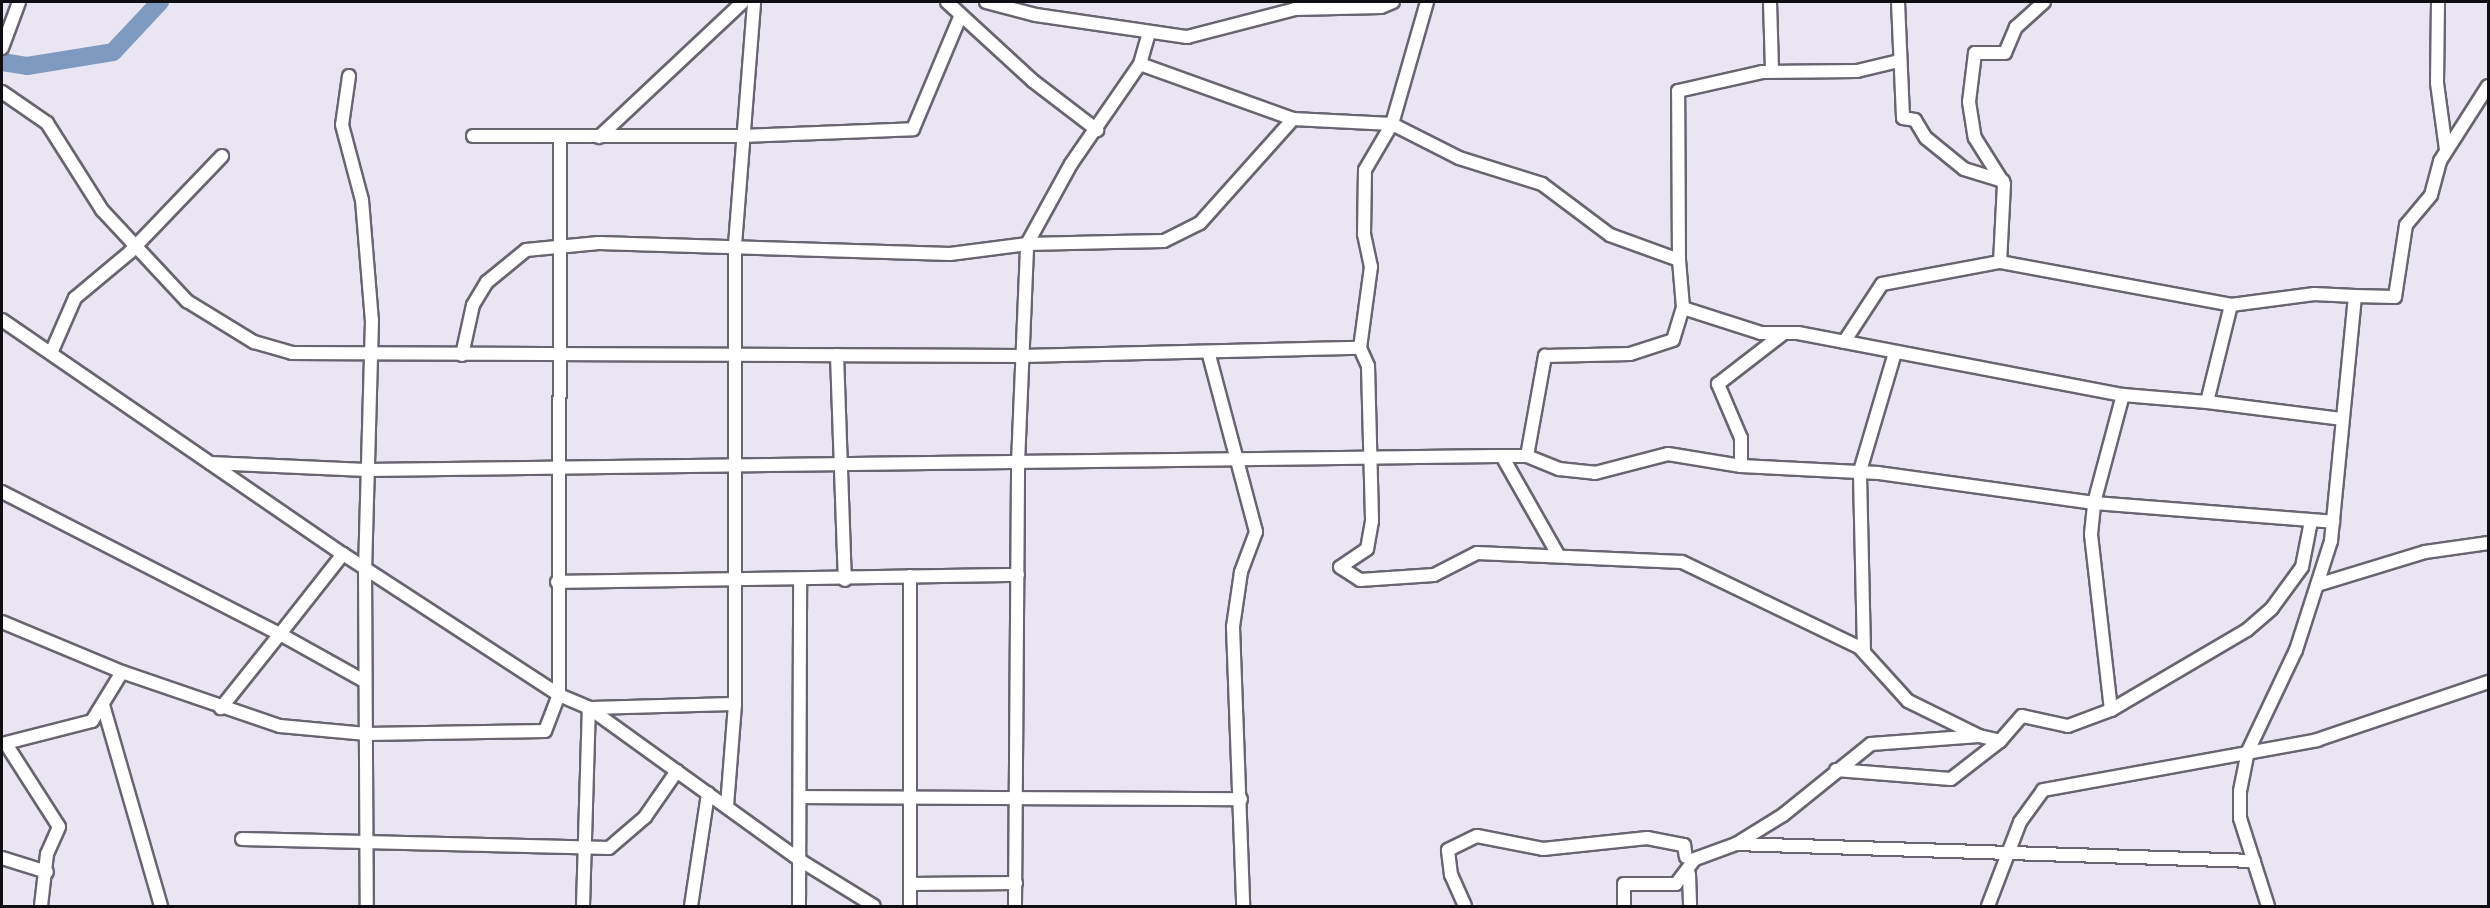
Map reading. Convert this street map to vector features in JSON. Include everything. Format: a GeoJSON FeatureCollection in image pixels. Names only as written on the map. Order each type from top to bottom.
{"type":"FeatureCollection","features":[{"type":"Feature","properties":{"kind":"street"},"geometry":{"type":"LineString","coordinates":[[2,48],[19,2]]}},
{"type":"Feature","properties":{"kind":"street"},"geometry":{"type":"LineString","coordinates":[[599,137],[742,2]]}},
{"type":"Feature","properties":{"kind":"street"},"geometry":{"type":"LineString","coordinates":[[727,806],[735,704],[736,579],[733,465],[737,355],[735,245],[754,2]]}},
{"type":"Feature","properties":{"kind":"street"},"geometry":{"type":"LineString","coordinates":[[947,2],[960,17],[1097,130]]}},
{"type":"Feature","properties":{"kind":"street"},"geometry":{"type":"LineString","coordinates":[[986,2],[1187,37],[1295,9],[1393,2]]}},
{"type":"Feature","properties":{"kind":"street"},"geometry":{"type":"LineString","coordinates":[[1427,2],[1392,124],[1365,170],[1364,234],[1371,267],[1360,348],[1368,366],[1371,460],[1367,549],[1340,567],[1360,579],[1434,575],[1477,553],[1557,553],[1682,562],[1864,651],[1908,701],[1979,736],[2001,741]]}},
{"type":"Feature","properties":{"kind":"street"},"geometry":{"type":"LineString","coordinates":[[1770,2],[1772,71]]}},
{"type":"Feature","properties":{"kind":"street"},"geometry":{"type":"LineString","coordinates":[[1898,2],[1903,118],[1915,120],[1926,138],[1964,169],[2003,181]]}},
{"type":"Feature","properties":{"kind":"street"},"geometry":{"type":"LineString","coordinates":[[2000,262],[2003,181],[1975,138],[1971,123],[1975,53],[2005,52],[2016,27],[2044,2]]}},
{"type":"Feature","properties":{"kind":"street"},"geometry":{"type":"LineString","coordinates":[[2438,2],[2437,83],[2446,150]]}},
{"type":"Feature","properties":{"kind":"street"},"geometry":{"type":"LineString","coordinates":[[473,136],[560,138],[742,136],[913,129],[960,17]]}},
{"type":"Feature","properties":{"kind":"street"},"geometry":{"type":"LineString","coordinates":[[1015,906],[1018,799],[1018,463],[1027,244],[1071,164],[1097,130],[1140,64],[1149,32]]}},
{"type":"Feature","properties":{"kind":"street"},"geometry":{"type":"LineString","coordinates":[[1527,456],[1545,356],[1630,354],[1673,340],[1683,308],[1679,260],[1678,91],[1772,71],[1857,71],[1899,61]]}},
{"type":"Feature","properties":{"kind":"street"},"geometry":{"type":"LineString","coordinates":[[1140,64],[1293,119],[1392,124],[1460,159],[1542,184],[1610,235],[1679,260]]}},
{"type":"Feature","properties":{"kind":"street"},"geometry":{"type":"LineString","coordinates":[[349,76],[342,125],[362,200],[371,312],[367,357],[364,681],[369,844],[367,906]]}},
{"type":"Feature","properties":{"kind":"street"},"geometry":{"type":"LineString","coordinates":[[1844,342],[1882,284],[2000,262],[2231,305],[2314,294],[2395,297],[2406,225],[2431,195],[2446,150],[2488,86]]}},
{"type":"Feature","properties":{"kind":"street"},"geometry":{"type":"LineString","coordinates":[[2,92],[47,123],[102,210],[188,301],[254,342],[292,353],[367,357],[462,355],[558,357],[1022,356],[1209,355],[1360,348]]}},
{"type":"Feature","properties":{"kind":"street"},"geometry":{"type":"LineString","coordinates":[[462,355],[473,305],[487,282],[526,250],[557,246],[735,245],[950,254],[1027,244],[1178,236],[1200,223],[1293,119]]}},
{"type":"Feature","properties":{"kind":"street"},"geometry":{"type":"LineString","coordinates":[[2,622],[122,672],[221,708],[280,726],[367,734],[539,732],[549,724],[559,695],[557,246],[560,138]]}},
{"type":"Feature","properties":{"kind":"street"},"geometry":{"type":"LineString","coordinates":[[51,353],[75,298],[130,252],[133,243],[222,156]]}},
{"type":"Feature","properties":{"kind":"street"},"geometry":{"type":"LineString","coordinates":[[2268,906],[2240,818],[2248,751],[2296,650],[2317,585],[2332,522],[2355,296]]}},
{"type":"Feature","properties":{"kind":"street"},"geometry":{"type":"LineString","coordinates":[[2207,402],[2231,305]]}},
{"type":"Feature","properties":{"kind":"street"},"geometry":{"type":"LineString","coordinates":[[1683,308],[1761,333],[1784,333],[1844,342],[2123,395],[2207,402],[2341,419]]}},
{"type":"Feature","properties":{"kind":"street"},"geometry":{"type":"LineString","coordinates":[[2,320],[343,554],[559,695],[589,708],[798,859],[874,906]]}},
{"type":"Feature","properties":{"kind":"street"},"geometry":{"type":"LineString","coordinates":[[1741,466],[1741,438],[1718,384],[1784,333]]}},
{"type":"Feature","properties":{"kind":"street"},"geometry":{"type":"LineString","coordinates":[[1864,651],[1860,471],[1895,353]]}},
{"type":"Feature","properties":{"kind":"street"},"geometry":{"type":"LineString","coordinates":[[837,355],[845,580]]}},
{"type":"Feature","properties":{"kind":"street"},"geometry":{"type":"LineString","coordinates":[[1209,355],[1256,532],[1241,572],[1233,627],[1241,799],[1242,906]]}},
{"type":"Feature","properties":{"kind":"street"},"geometry":{"type":"LineString","coordinates":[[2110,710],[2093,578],[2094,503],[2123,395]]}},
{"type":"Feature","properties":{"kind":"street"},"geometry":{"type":"LineString","coordinates":[[210,464],[366,470],[842,463],[1018,463],[1237,458],[1371,460],[1527,456],[1559,469],[1595,473],[1668,454],[1741,466],[1860,471],[2094,503],[2332,522]]}},
{"type":"Feature","properties":{"kind":"street"},"geometry":{"type":"LineString","coordinates":[[1502,456],[1557,553]]}},
{"type":"Feature","properties":{"kind":"street"},"geometry":{"type":"LineString","coordinates":[[2,492],[280,634],[364,681]]}},
{"type":"Feature","properties":{"kind":"street"},"geometry":{"type":"LineString","coordinates":[[1836,770],[1945,780],[2001,741],[2022,716],[2068,726],[2110,710],[2247,630],[2272,608],[2302,567],[2311,521]]}},
{"type":"Feature","properties":{"kind":"street"},"geometry":{"type":"LineString","coordinates":[[2317,585],[2425,552],[2488,543]]}},
{"type":"Feature","properties":{"kind":"street"},"geometry":{"type":"LineString","coordinates":[[221,708],[343,554]]}},
{"type":"Feature","properties":{"kind":"street"},"geometry":{"type":"LineString","coordinates":[[557,582],[845,580],[910,576],[1018,575]]}},
{"type":"Feature","properties":{"kind":"street"},"geometry":{"type":"LineString","coordinates":[[910,576],[910,906]]}},
{"type":"Feature","properties":{"kind":"street"},"geometry":{"type":"LineString","coordinates":[[799,906],[800,579]]}},
{"type":"Feature","properties":{"kind":"street"},"geometry":{"type":"LineString","coordinates":[[41,906],[47,872],[47,854],[59,828],[4,744],[92,721],[122,672]]}},
{"type":"Feature","properties":{"kind":"street"},"geometry":{"type":"LineString","coordinates":[[1988,906],[2030,804],[2043,790],[2316,740],[2488,682]]}},
{"type":"Feature","properties":{"kind":"street"},"geometry":{"type":"LineString","coordinates":[[589,708],[735,704]]}},
{"type":"Feature","properties":{"kind":"street"},"geometry":{"type":"LineString","coordinates":[[103,705],[160,906]]}},
{"type":"Feature","properties":{"kind":"street"},"geometry":{"type":"LineString","coordinates":[[583,906],[589,708]]}},
{"type":"Feature","properties":{"kind":"street"},"geometry":{"type":"LineString","coordinates":[[1624,906],[1624,884],[1676,884],[1695,859],[1736,844],[1783,815],[1871,744],[1979,736]]}},
{"type":"Feature","properties":{"kind":"street"},"geometry":{"type":"LineString","coordinates":[[242,838],[369,844],[586,844],[609,848],[626,834],[677,771]]}},
{"type":"Feature","properties":{"kind":"street"},"geometry":{"type":"LineString","coordinates":[[691,906],[708,793]]}},
{"type":"Feature","properties":{"kind":"street"},"geometry":{"type":"LineString","coordinates":[[800,797],[1241,799]]}},
{"type":"Feature","properties":{"kind":"street"},"geometry":{"type":"LineString","coordinates":[[1465,906],[1451,875],[1448,850],[1477,836],[1543,849],[1647,838],[1684,845],[1686,857]]}},
{"type":"Feature","properties":{"kind":"street"},"geometry":{"type":"LineString","coordinates":[[1736,844],[2254,861]]}},
{"type":"Feature","properties":{"kind":"street"},"geometry":{"type":"LineString","coordinates":[[2,858],[47,872]]}},
{"type":"Feature","properties":{"kind":"street"},"geometry":{"type":"LineString","coordinates":[[1689,874],[1690,906]]}},
{"type":"Feature","properties":{"kind":"street"},"geometry":{"type":"LineString","coordinates":[[910,884],[1016,883]]}},
{"type":"Feature","properties":{"kind":"waterway"},"geometry":{"type":"LineString","coordinates":[[2,62],[27,66],[113,52],[160,2]]}}]}
